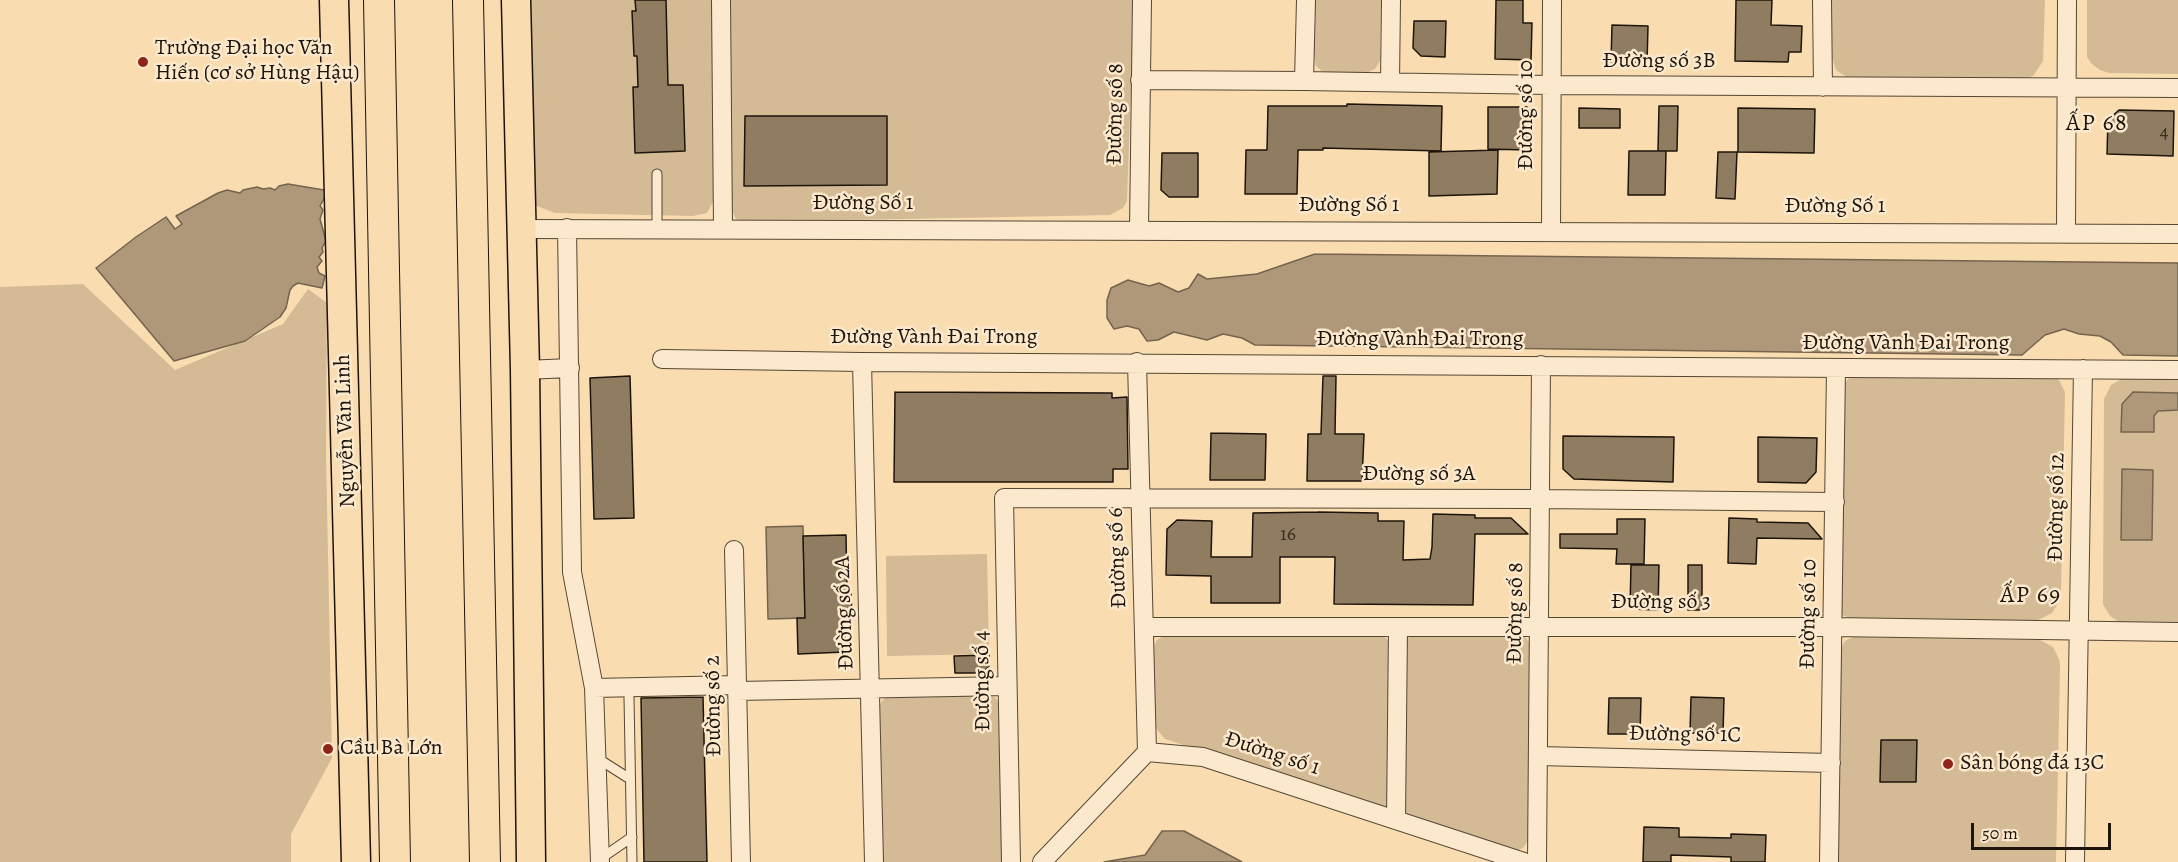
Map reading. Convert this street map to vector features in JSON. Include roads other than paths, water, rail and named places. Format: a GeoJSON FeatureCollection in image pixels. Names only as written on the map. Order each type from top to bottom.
{"type":"FeatureCollection","features":[{"type":"Feature","properties":{"kind":"highway","name":"Nguyễn Văn Linh"},"geometry":{"type":"LineString","coordinates":[[379,0],[395,862]]}},
{"type":"Feature","properties":{"kind":"highway"},"geometry":{"type":"LineString","coordinates":[[468,0],[485,862]]}},
{"type":"Feature","properties":{"kind":"main road","name":"Nguyễn Văn Linh"},"geometry":{"type":"LineString","coordinates":[[334,0],[356,862]]}},
{"type":"Feature","properties":{"kind":"main road"},"geometry":{"type":"LineString","coordinates":[[516,0],[525,370],[531,862]]}},
{"type":"Feature","properties":{"kind":"main road"},"geometry":{"type":"LineString","coordinates":[[348,542],[390,542]]}},
{"type":"Feature","properties":{"kind":"street"},"geometry":{"type":"LineString","coordinates":[[721,0],[723,228]]}},
{"type":"Feature","properties":{"kind":"street","name":"Đường số 8"},"geometry":{"type":"LineString","coordinates":[[1138,229],[1142,0]]}},
{"type":"Feature","properties":{"kind":"street"},"geometry":{"type":"LineString","coordinates":[[1304,81],[1306,0]]}},
{"type":"Feature","properties":{"kind":"street"},"geometry":{"type":"LineString","coordinates":[[1390,82],[1391,0]]}},
{"type":"Feature","properties":{"kind":"street","name":"Đường số 10"},"geometry":{"type":"LineString","coordinates":[[1551,231],[1552,0]]}},
{"type":"Feature","properties":{"kind":"street"},"geometry":{"type":"LineString","coordinates":[[1822,0],[1823,87]]}},
{"type":"Feature","properties":{"kind":"street"},"geometry":{"type":"LineString","coordinates":[[2066,232],[2067,0]]}},
{"type":"Feature","properties":{"kind":"street","name":"Đường số 3B"},"geometry":{"type":"LineString","coordinates":[[1140,80],[1551,85],[2178,88]]}},
{"type":"Feature","properties":{"kind":"street"},"geometry":{"type":"LineString","coordinates":[[567,228],[572,572],[594,688],[600,860]]}},
{"type":"Feature","properties":{"kind":"street","name":"Đường Số 1"},"geometry":{"type":"LineString","coordinates":[[521,229],[1138,229],[2178,234]]}},
{"type":"Feature","properties":{"kind":"street","name":"Đường Vành Đai Trong"},"geometry":{"type":"LineString","coordinates":[[662,359],[2178,370]]}},
{"type":"Feature","properties":{"kind":"street","name":"Đường số 2A"},"geometry":{"type":"LineString","coordinates":[[862,362],[874,862]]}},
{"type":"Feature","properties":{"kind":"street","name":"Đường số 6"},"geometry":{"type":"LineString","coordinates":[[1137,362],[1148,752]]}},
{"type":"Feature","properties":{"kind":"street","name":"Đường số 8"},"geometry":{"type":"LineString","coordinates":[[1537,862],[1541,365]]}},
{"type":"Feature","properties":{"kind":"street"},"geometry":{"type":"LineString","coordinates":[[525,370],[570,368]]}},
{"type":"Feature","properties":{"kind":"street","name":"Đường số 10"},"geometry":{"type":"LineString","coordinates":[[1830,862],[1836,368]]}},
{"type":"Feature","properties":{"kind":"street","name":"Đường số 12"},"geometry":{"type":"LineString","coordinates":[[2075,862],[2083,369]]}},
{"type":"Feature","properties":{"kind":"street","name":"Đường số 3A"},"geometry":{"type":"LineString","coordinates":[[1004,498],[1835,502]]}},
{"type":"Feature","properties":{"kind":"street","name":"Đường số 4"},"geometry":{"type":"LineString","coordinates":[[1004,498],[1011,862]]}},
{"type":"Feature","properties":{"kind":"street","name":"Đường số 2"},"geometry":{"type":"LineString","coordinates":[[734,550],[741,862]]}},
{"type":"Feature","properties":{"kind":"street","name":"Đường số 3"},"geometry":{"type":"LineString","coordinates":[[1144,627],[1833,627],[2178,632]]}},
{"type":"Feature","properties":{"kind":"street"},"geometry":{"type":"LineString","coordinates":[[1396,820],[1398,627]]}},
{"type":"Feature","properties":{"kind":"street"},"geometry":{"type":"LineString","coordinates":[[594,688],[871,689],[1007,686]]}},
{"type":"Feature","properties":{"kind":"street"},"geometry":{"type":"LineString","coordinates":[[1042,862],[1148,752]]}},
{"type":"Feature","properties":{"kind":"street","name":"Đường số 1"},"geometry":{"type":"LineString","coordinates":[[1148,752],[1203,757],[1524,862]]}},
{"type":"Feature","properties":{"kind":"street","name":"Đường số 1C"},"geometry":{"type":"LineString","coordinates":[[1538,756],[1831,763]]}},
{"type":"Feature","properties":{"kind":"lane"},"geometry":{"type":"LineString","coordinates":[[657,174],[657,228]]}},
{"type":"Feature","properties":{"kind":"lane"},"geometry":{"type":"LineString","coordinates":[[629,697],[632,862]]}},
{"type":"Feature","properties":{"kind":"lane"},"geometry":{"type":"LineString","coordinates":[[597,758],[630,779]]}},
{"type":"Feature","properties":{"kind":"lane"},"geometry":{"type":"LineString","coordinates":[[600,860],[632,837]]}},
{"type":"Feature","properties":{"kind":"place","name":"Trường Đại học Văn Hiến (cơ sở Hùng Hậu)"},"geometry":{"type":"Point","coordinates":[143,62]}},
{"type":"Feature","properties":{"kind":"place","name":"Cầu Bà Lớn"},"geometry":{"type":"Point","coordinates":[328,749]}},
{"type":"Feature","properties":{"kind":"place","name":"Sân bóng đá 13C"},"geometry":{"type":"Point","coordinates":[1948,764]}},
{"type":"Feature","properties":{"kind":"district","name":"ẤP 68"},"geometry":{"type":"Point","coordinates":[2097,124]}},
{"type":"Feature","properties":{"kind":"district","name":"ẤP 69"},"geometry":{"type":"Point","coordinates":[2031,596]}}]}
